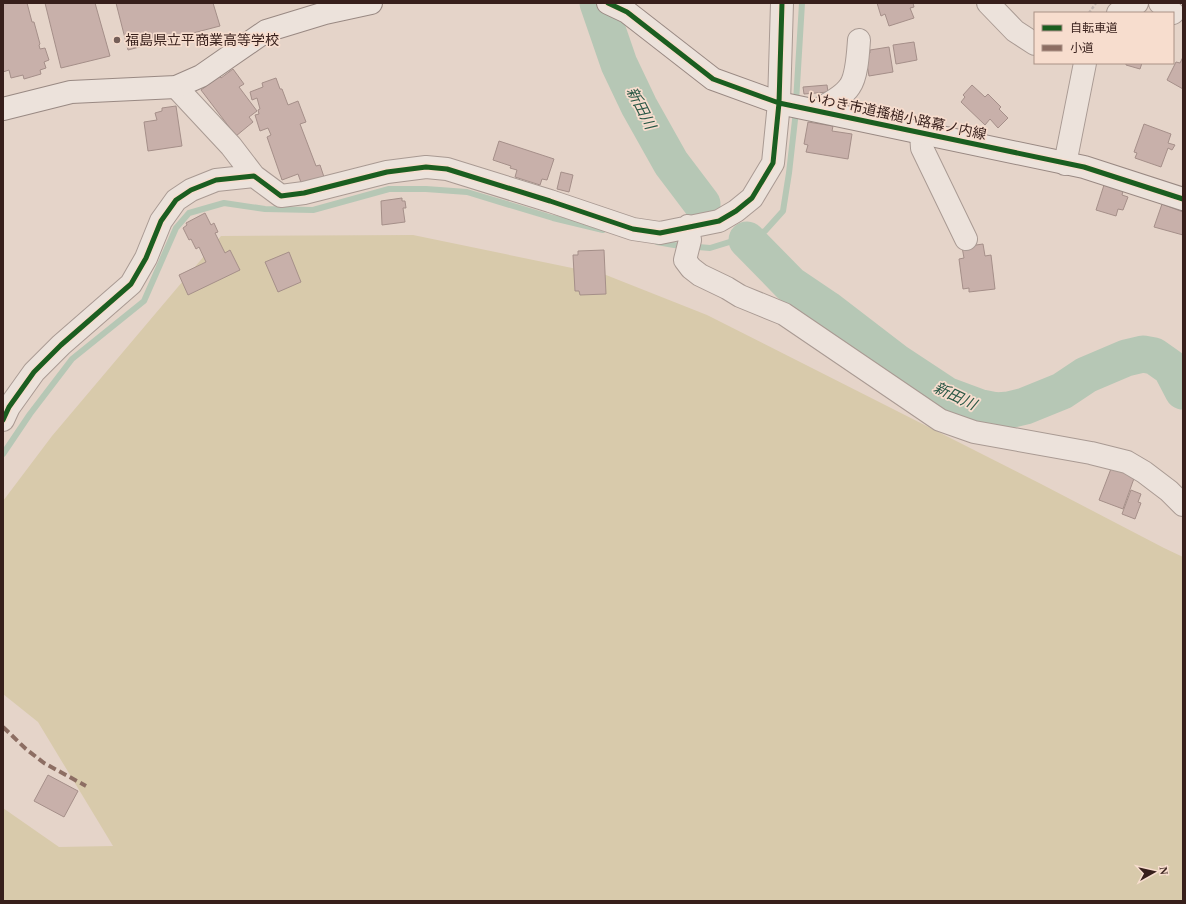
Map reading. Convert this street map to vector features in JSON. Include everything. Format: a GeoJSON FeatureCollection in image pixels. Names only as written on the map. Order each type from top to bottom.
{"type":"FeatureCollection","features":[{"type":"Feature","properties":{"kind":"street"},"geometry":{"type":"LineString","coordinates":[[3,109],[71,92],[176,87],[201,76],[266,31],[324,13],[371,3]]}},
{"type":"Feature","properties":{"kind":"street"},"geometry":{"type":"LineString","coordinates":[[176,87],[231,146],[254,176],[281,196],[304,193],[404,169],[426,167],[447,169],[633,229],[690,238],[736,211],[752,198],[772,163],[797,106],[782,3]]}},
{"type":"Feature","properties":{"kind":"street"},"geometry":{"type":"LineString","coordinates":[[988,3],[1015,31],[1034,43]]}},
{"type":"Feature","properties":{"kind":"street"},"geometry":{"type":"LineString","coordinates":[[1120,12],[1136,3]]}},
{"type":"Feature","properties":{"kind":"street"},"geometry":{"type":"LineString","coordinates":[[1160,3],[1172,12]]}},
{"type":"Feature","properties":{"kind":"street","name":"いわき市道搔槌小路幕ノ内線"},"geometry":{"type":"LineString","coordinates":[[618,8],[713,79],[797,106],[1084,168],[1183,199]]}},
{"type":"Feature","properties":{"kind":"street"},"geometry":{"type":"LineString","coordinates":[[1174,14],[1183,20]]}},
{"type":"Feature","properties":{"kind":"street"},"geometry":{"type":"LineString","coordinates":[[797,106],[846,92],[851,85],[854,76],[859,40]]}},
{"type":"Feature","properties":{"kind":"street"},"geometry":{"type":"LineString","coordinates":[[1065,164],[1082,64]]}},
{"type":"Feature","properties":{"kind":"street"},"geometry":{"type":"LineString","coordinates":[[921,134],[922,148],[966,239]]}},
{"type":"Feature","properties":{"kind":"street"},"geometry":{"type":"LineString","coordinates":[[3,420],[9,407],[34,372],[61,345],[131,284],[146,258],[161,221],[176,200],[191,190],[216,180],[254,176]]}},
{"type":"Feature","properties":{"kind":"street"},"geometry":{"type":"LineString","coordinates":[[690,238],[691,268],[700,275],[740,296],[784,314],[940,420],[974,432],[1084,451],[1127,462],[1144,472],[1169,491],[1183,505]]}},
{"type":"Feature","properties":{"kind":"path"},"geometry":{"type":"LineString","coordinates":[[1090,12],[1096,3]]}},
{"type":"Feature","properties":{"kind":"shaded area"},"geometry":{"type":"Polygon","coordinates":[[[413,235],[606,275],[707,315],[1183,557],[1183,901],[3,901],[3,808],[59,847],[113,846],[38,722],[3,694],[3,501],[52,436],[221,236],[413,235]]]}},
{"type":"Feature","properties":{"kind":"building"},"geometry":{"type":"Polygon","coordinates":[[[3,3],[27,3],[32,22],[34,22],[40,49],[45,48],[49,60],[44,62],[46,68],[40,70],[41,74],[24,79],[23,75],[11,78],[9,70],[3,72],[3,3]]]}},
{"type":"Feature","properties":{"kind":"building"},"geometry":{"type":"Polygon","coordinates":[[[45,3],[95,3],[110,56],[61,68],[45,3]]]}},
{"type":"Feature","properties":{"kind":"building"},"geometry":{"type":"Polygon","coordinates":[[[116,3],[213,3],[220,26],[128,50],[116,3]]]}},
{"type":"Feature","properties":{"kind":"building"},"geometry":{"type":"Polygon","coordinates":[[[877,3],[913,3],[914,7],[910,8],[914,18],[889,26],[885,14],[881,16],[877,3]]]}},
{"type":"Feature","properties":{"kind":"building"},"geometry":{"type":"Polygon","coordinates":[[[914,42],[917,60],[896,64],[893,45],[914,42]]]}},
{"type":"Feature","properties":{"kind":"building"},"geometry":{"type":"Polygon","coordinates":[[[889,47],[893,72],[869,76],[865,54],[870,53],[870,50],[889,47]]]}},
{"type":"Feature","properties":{"kind":"building"},"geometry":{"type":"Polygon","coordinates":[[[1183,57],[1183,89],[1167,80],[1176,62],[1180,63],[1183,57]]]}},
{"type":"Feature","properties":{"kind":"building"},"geometry":{"type":"Polygon","coordinates":[[[1126,64],[1142,64],[1140,69],[1126,64]]]}},
{"type":"Feature","properties":{"kind":"building"},"geometry":{"type":"Polygon","coordinates":[[[233,69],[244,84],[239,87],[257,111],[249,117],[253,122],[236,136],[201,90],[220,76],[221,78],[233,69]]]}},
{"type":"Feature","properties":{"kind":"building"},"geometry":{"type":"Polygon","coordinates":[[[276,78],[288,105],[298,101],[306,122],[300,124],[316,166],[320,165],[325,180],[303,188],[298,174],[282,180],[267,137],[271,135],[268,128],[260,131],[255,115],[259,114],[258,110],[260,109],[257,98],[252,100],[250,92],[263,87],[262,83],[276,78]]]}},
{"type":"Feature","properties":{"kind":"building"},"geometry":{"type":"Polygon","coordinates":[[[827,85],[828,92],[804,94],[803,87],[827,85]]]}},
{"type":"Feature","properties":{"kind":"building"},"geometry":{"type":"Polygon","coordinates":[[[972,85],[985,97],[988,94],[1001,107],[999,109],[1008,118],[998,128],[990,119],[985,125],[961,102],[965,97],[963,95],[972,85]]]}},
{"type":"Feature","properties":{"kind":"building"},"geometry":{"type":"Polygon","coordinates":[[[176,106],[182,146],[148,151],[144,122],[157,120],[155,113],[162,111],[162,108],[176,106]]]}},
{"type":"Feature","properties":{"kind":"building"},"geometry":{"type":"Polygon","coordinates":[[[808,122],[833,126],[832,131],[852,134],[848,159],[806,152],[808,145],[804,144],[808,122]]]}},
{"type":"Feature","properties":{"kind":"building"},"geometry":{"type":"Polygon","coordinates":[[[1144,124],[1171,134],[1168,143],[1175,145],[1172,150],[1168,148],[1161,167],[1135,158],[1137,153],[1134,152],[1144,124]]]}},
{"type":"Feature","properties":{"kind":"building"},"geometry":{"type":"Polygon","coordinates":[[[499,141],[554,159],[547,180],[542,179],[540,185],[515,177],[517,170],[510,168],[511,166],[493,160],[499,141]]]}},
{"type":"Feature","properties":{"kind":"building"},"geometry":{"type":"Polygon","coordinates":[[[561,172],[573,175],[569,192],[557,189],[561,172]]]}},
{"type":"Feature","properties":{"kind":"building"},"geometry":{"type":"Polygon","coordinates":[[[1104,185],[1123,191],[1122,195],[1128,197],[1123,210],[1118,209],[1116,216],[1096,210],[1104,185]]]}},
{"type":"Feature","properties":{"kind":"building"},"geometry":{"type":"Polygon","coordinates":[[[402,198],[402,201],[405,201],[406,208],[403,208],[405,222],[382,225],[381,201],[402,198]]]}},
{"type":"Feature","properties":{"kind":"building"},"geometry":{"type":"Polygon","coordinates":[[[1162,204],[1183,212],[1183,235],[1154,227],[1162,204]]]}},
{"type":"Feature","properties":{"kind":"building"},"geometry":{"type":"Polygon","coordinates":[[[205,213],[211,225],[214,223],[218,232],[215,233],[225,253],[230,250],[240,270],[188,295],[179,275],[206,262],[199,247],[196,249],[191,239],[189,240],[183,228],[187,225],[186,223],[205,213]]]}},
{"type":"Feature","properties":{"kind":"building"},"geometry":{"type":"Polygon","coordinates":[[[983,244],[985,256],[991,255],[995,289],[969,292],[969,288],[963,289],[959,259],[964,258],[962,247],[983,244]]]}},
{"type":"Feature","properties":{"kind":"building"},"geometry":{"type":"Polygon","coordinates":[[[604,250],[606,294],[580,295],[579,291],[575,291],[573,255],[578,255],[578,251],[604,250]]]}},
{"type":"Feature","properties":{"kind":"building"},"geometry":{"type":"Polygon","coordinates":[[[289,252],[301,282],[278,292],[265,262],[289,252]]]}},
{"type":"Feature","properties":{"kind":"building"},"geometry":{"type":"Polygon","coordinates":[[[1114,461],[1137,470],[1123,509],[1099,500],[1114,461]]]}},
{"type":"Feature","properties":{"kind":"building"},"geometry":{"type":"Polygon","coordinates":[[[1131,490],[1141,494],[1138,502],[1141,503],[1135,519],[1122,514],[1131,490]]]}},
{"type":"Feature","properties":{"kind":"building"},"geometry":{"type":"Polygon","coordinates":[[[48,775],[78,791],[64,817],[34,801],[48,775]]]}},
{"type":"Feature","properties":{"kind":"waterway","name":"新田川"},"geometry":{"type":"LineString","coordinates":[[598,3],[619,64],[639,106],[671,163],[702,204]]}},
{"type":"Feature","properties":{"kind":"waterway"},"geometry":{"type":"LineString","coordinates":[[796,102],[802,3]]}},
{"type":"Feature","properties":{"kind":"waterway"},"geometry":{"type":"LineString","coordinates":[[657,242],[710,248],[765,231],[783,211],[796,111]]}},
{"type":"Feature","properties":{"kind":"waterway"},"geometry":{"type":"LineString","coordinates":[[3,454],[30,414],[72,359],[144,301],[176,228],[189,213],[224,203],[265,209],[313,210],[389,189],[426,189],[467,192],[553,218],[603,230]]}},
{"type":"Feature","properties":{"kind":"waterway","name":"新田川"},"geometry":{"type":"LineString","coordinates":[[747,240],[790,284],[827,309],[896,362],[946,395],[981,408],[996,411],[1009,410],[1025,406],[1062,391],[1086,375],[1126,358],[1143,354],[1154,356],[1171,368],[1183,391]]}},
{"type":"Feature","properties":{"kind":"marked path"},"geometry":{"type":"LineString","coordinates":[[3,727],[26,749],[44,763],[86,786]]}},
{"type":"Feature","properties":{"kind":"cycle path"},"geometry":{"type":"LineString","coordinates":[[608,3],[627,12],[713,79],[779,103],[1084,167],[1183,199]]}},
{"type":"Feature","properties":{"kind":"cycle path"},"geometry":{"type":"LineString","coordinates":[[3,420],[9,407],[34,372],[61,345],[131,284],[146,258],[161,221],[176,200],[191,190],[216,180],[254,176],[281,196],[304,193],[387,172],[426,167],[447,169],[633,229],[660,233],[719,221],[736,211],[752,198],[773,163],[779,103],[782,3]]}},
{"type":"Feature","properties":{"kind":"place","name":"福島県立平商業高等学校"},"geometry":{"type":"Point","coordinates":[117,40]}}]}
